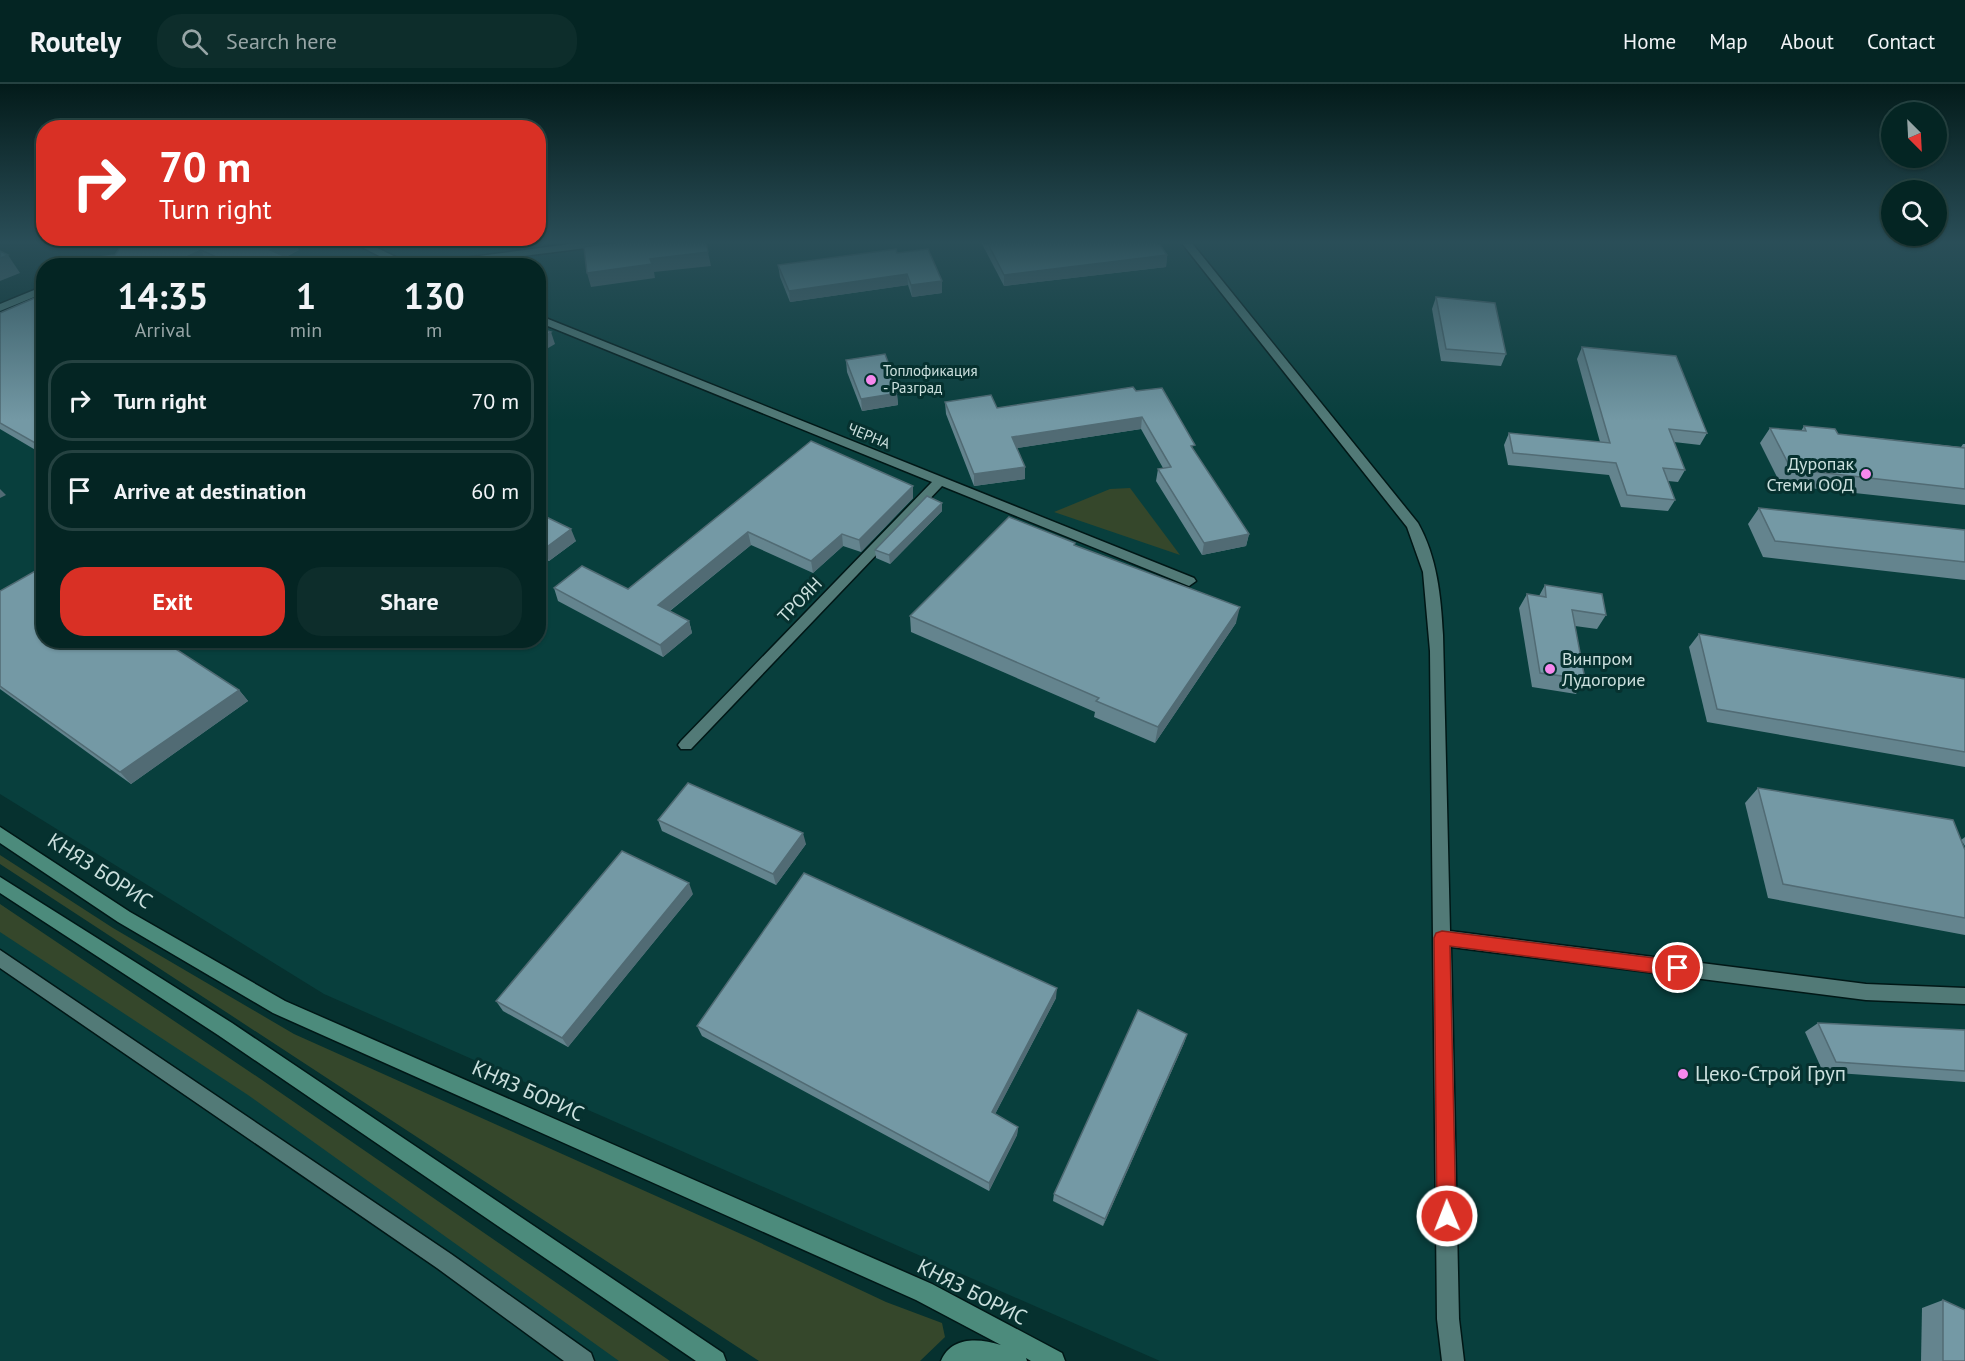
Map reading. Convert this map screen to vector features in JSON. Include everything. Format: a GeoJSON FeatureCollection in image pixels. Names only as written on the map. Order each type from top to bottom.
{"type":"FeatureCollection","features":[{"type":"Feature","properties":{"kind":"street"},"geometry":{"type":"LineString","coordinates":[[0,308],[15,302]]}},
{"type":"Feature","properties":{"kind":"street"},"geometry":{"type":"LineString","coordinates":[[1234,302],[1413,526],[1424,547],[1434,590],[1448,1319],[1453,1361]]}},
{"type":"Feature","properties":{"kind":"street","name":"ЧЕРНА"},"geometry":{"type":"LineString","coordinates":[[546,321],[1189,581]]}},
{"type":"Feature","properties":{"kind":"street","name":"ТРОЯН"},"geometry":{"type":"LineString","coordinates":[[686,745],[940,480]]}},
{"type":"Feature","properties":{"kind":"street","name":"КНЯЗ БОРИС"},"geometry":{"type":"LineString","coordinates":[[0,834],[124,917],[279,1007],[924,1292],[1054,1361]]}},
{"type":"Feature","properties":{"kind":"street"},"geometry":{"type":"LineString","coordinates":[[0,884],[225,1029],[715,1361]]}},
{"type":"Feature","properties":{"kind":"street"},"geometry":{"type":"LineString","coordinates":[[1442,938],[1866,992],[1965,996]]}},
{"type":"Feature","properties":{"kind":"street"},"geometry":{"type":"LineString","coordinates":[[0,958],[435,1255],[584,1361]]}},
{"type":"Feature","properties":{"kind":"street"},"geometry":{"type":"LineString","coordinates":[[1444,1361],[1448,1319]]}},
{"type":"Feature","properties":{"kind":"street"},"geometry":{"type":"LineString","coordinates":[[952,1361],[957,1355],[982,1350],[1016,1361]]}},
{"type":"Feature","properties":{"kind":"shaded area"},"geometry":{"type":"Polygon","coordinates":[[[25,302],[36,302],[36,648],[546,648],[546,302],[1965,302],[1965,1361],[1160,1361],[324,994],[0,794],[0,313],[25,302]]]}},
{"type":"Feature","properties":{"kind":"shaded area"},"geometry":{"type":"Polygon","coordinates":[[[0,904],[634,1361],[0,1361],[0,904]]]}},
{"type":"Feature","properties":{"kind":"green space"},"geometry":{"type":"Polygon","coordinates":[[[1130,488],[1180,555],[1054,512],[1110,489],[1130,488]]]}},
{"type":"Feature","properties":{"kind":"green space"},"geometry":{"type":"Polygon","coordinates":[[[0,855],[113,928],[294,1034],[750,1238],[886,1302],[942,1323],[945,1337],[920,1361],[759,1361],[0,864],[0,855]]]}},
{"type":"Feature","properties":{"kind":"green space"},"geometry":{"type":"Polygon","coordinates":[[[0,904],[265,1082],[670,1361],[619,1361],[248,1095],[0,932],[0,904]]]}},
{"type":"Feature","properties":{"kind":"building"},"geometry":{"type":"Polygon","coordinates":[[[26,302],[36,302],[36,443],[0,423],[0,313],[26,302]]]}},
{"type":"Feature","properties":{"kind":"building"},"geometry":{"type":"Polygon","coordinates":[[[1437,302],[1495,303],[1506,354],[1446,349],[1437,302]]]}},
{"type":"Feature","properties":{"kind":"building"},"geometry":{"type":"Polygon","coordinates":[[[1582,347],[1676,356],[1707,433],[1669,429],[1685,470],[1663,468],[1675,500],[1627,495],[1616,463],[1513,453],[1509,433],[1610,443],[1582,347]]]}},
{"type":"Feature","properties":{"kind":"building","name":"Топлофикация - Разград"},"geometry":{"type":"Polygon","coordinates":[[[885,354],[898,393],[861,399],[846,360],[885,354]]]}},
{"type":"Feature","properties":{"kind":"building"},"geometry":{"type":"Polygon","coordinates":[[[1133,387],[1136,391],[1162,388],[1195,445],[1191,446],[1249,534],[1204,543],[1158,469],[1171,467],[1142,417],[1012,437],[1025,467],[974,474],[945,402],[991,395],[997,408],[1133,387]]]}},
{"type":"Feature","properties":{"kind":"building"},"geometry":{"type":"Polygon","coordinates":[[[1804,426],[1835,429],[1838,434],[1965,448],[1965,489],[1791,469],[1770,428],[1806,431],[1804,426]]]}},
{"type":"Feature","properties":{"kind":"building"},"geometry":{"type":"Polygon","coordinates":[[[811,441],[913,486],[859,540],[842,534],[811,561],[748,532],[658,605],[689,621],[660,645],[554,588],[582,566],[628,589],[811,441]]]}},
{"type":"Feature","properties":{"kind":"building"},"geometry":{"type":"Polygon","coordinates":[[[927,496],[942,503],[889,555],[875,550],[927,496]]]}},
{"type":"Feature","properties":{"kind":"building"},"geometry":{"type":"Polygon","coordinates":[[[1759,508],[1965,530],[1965,562],[1775,541],[1759,508]]]}},
{"type":"Feature","properties":{"kind":"building"},"geometry":{"type":"Polygon","coordinates":[[[546,517],[571,529],[546,548],[546,517]]]}},
{"type":"Feature","properties":{"kind":"building"},"geometry":{"type":"Polygon","coordinates":[[[1009,517],[1075,543],[1074,545],[1240,607],[1158,727],[1096,701],[1099,698],[910,616],[1009,517]]]}},
{"type":"Feature","properties":{"kind":"building"},"geometry":{"type":"Polygon","coordinates":[[[36,571],[36,648],[174,648],[239,690],[120,772],[0,686],[0,591],[36,571]]]}},
{"type":"Feature","properties":{"kind":"building"},"geometry":{"type":"Polygon","coordinates":[[[1545,585],[1602,594],[1606,615],[1572,610],[1585,679],[1540,673],[1527,594],[1546,597],[1545,585]]]}},
{"type":"Feature","properties":{"kind":"building"},"geometry":{"type":"Polygon","coordinates":[[[1699,634],[1965,679],[1965,752],[1717,709],[1699,634]]]}},
{"type":"Feature","properties":{"kind":"building"},"geometry":{"type":"Polygon","coordinates":[[[688,783],[803,833],[773,874],[658,820],[688,783]]]}},
{"type":"Feature","properties":{"kind":"building"},"geometry":{"type":"Polygon","coordinates":[[[1758,788],[1953,820],[1965,850],[1965,918],[1783,884],[1758,788]]]}},
{"type":"Feature","properties":{"kind":"building"},"geometry":{"type":"Polygon","coordinates":[[[622,851],[689,883],[562,1038],[496,1001],[622,851]]]}},
{"type":"Feature","properties":{"kind":"building"},"geometry":{"type":"Polygon","coordinates":[[[804,873],[1057,988],[992,1112],[1018,1127],[989,1183],[697,1026],[804,873]]]}},
{"type":"Feature","properties":{"kind":"building"},"geometry":{"type":"Polygon","coordinates":[[[1138,1010],[1187,1034],[1105,1219],[1054,1194],[1138,1010]]]}},
{"type":"Feature","properties":{"kind":"building"},"geometry":{"type":"Polygon","coordinates":[[[1818,1023],[1965,1030],[1965,1071],[1836,1062],[1818,1023]]]}},
{"type":"Feature","properties":{"kind":"building"},"geometry":{"type":"Polygon","coordinates":[[[1943,1300],[1965,1310],[1965,1361],[1943,1361],[1943,1300]]]}},
{"type":"Feature","properties":{"kind":"place","name":"Топлофикация - Разград"},"geometry":{"type":"Point","coordinates":[871,380]}},
{"type":"Feature","properties":{"kind":"place","name":"Дуропак Стеми ООД"},"geometry":{"type":"Point","coordinates":[1866,474]}},
{"type":"Feature","properties":{"kind":"place","name":"Винпром Лудогорие"},"geometry":{"type":"Point","coordinates":[1550,669]}},
{"type":"Feature","properties":{"kind":"place","name":"Цеко-Строй Груп"},"geometry":{"type":"Point","coordinates":[1683,1074]}},
{"type":"Feature","properties":{"kind":"route"},"geometry":{"type":"LineString","coordinates":[[1447,1216],[1442,938],[1678,968]]}}]}
